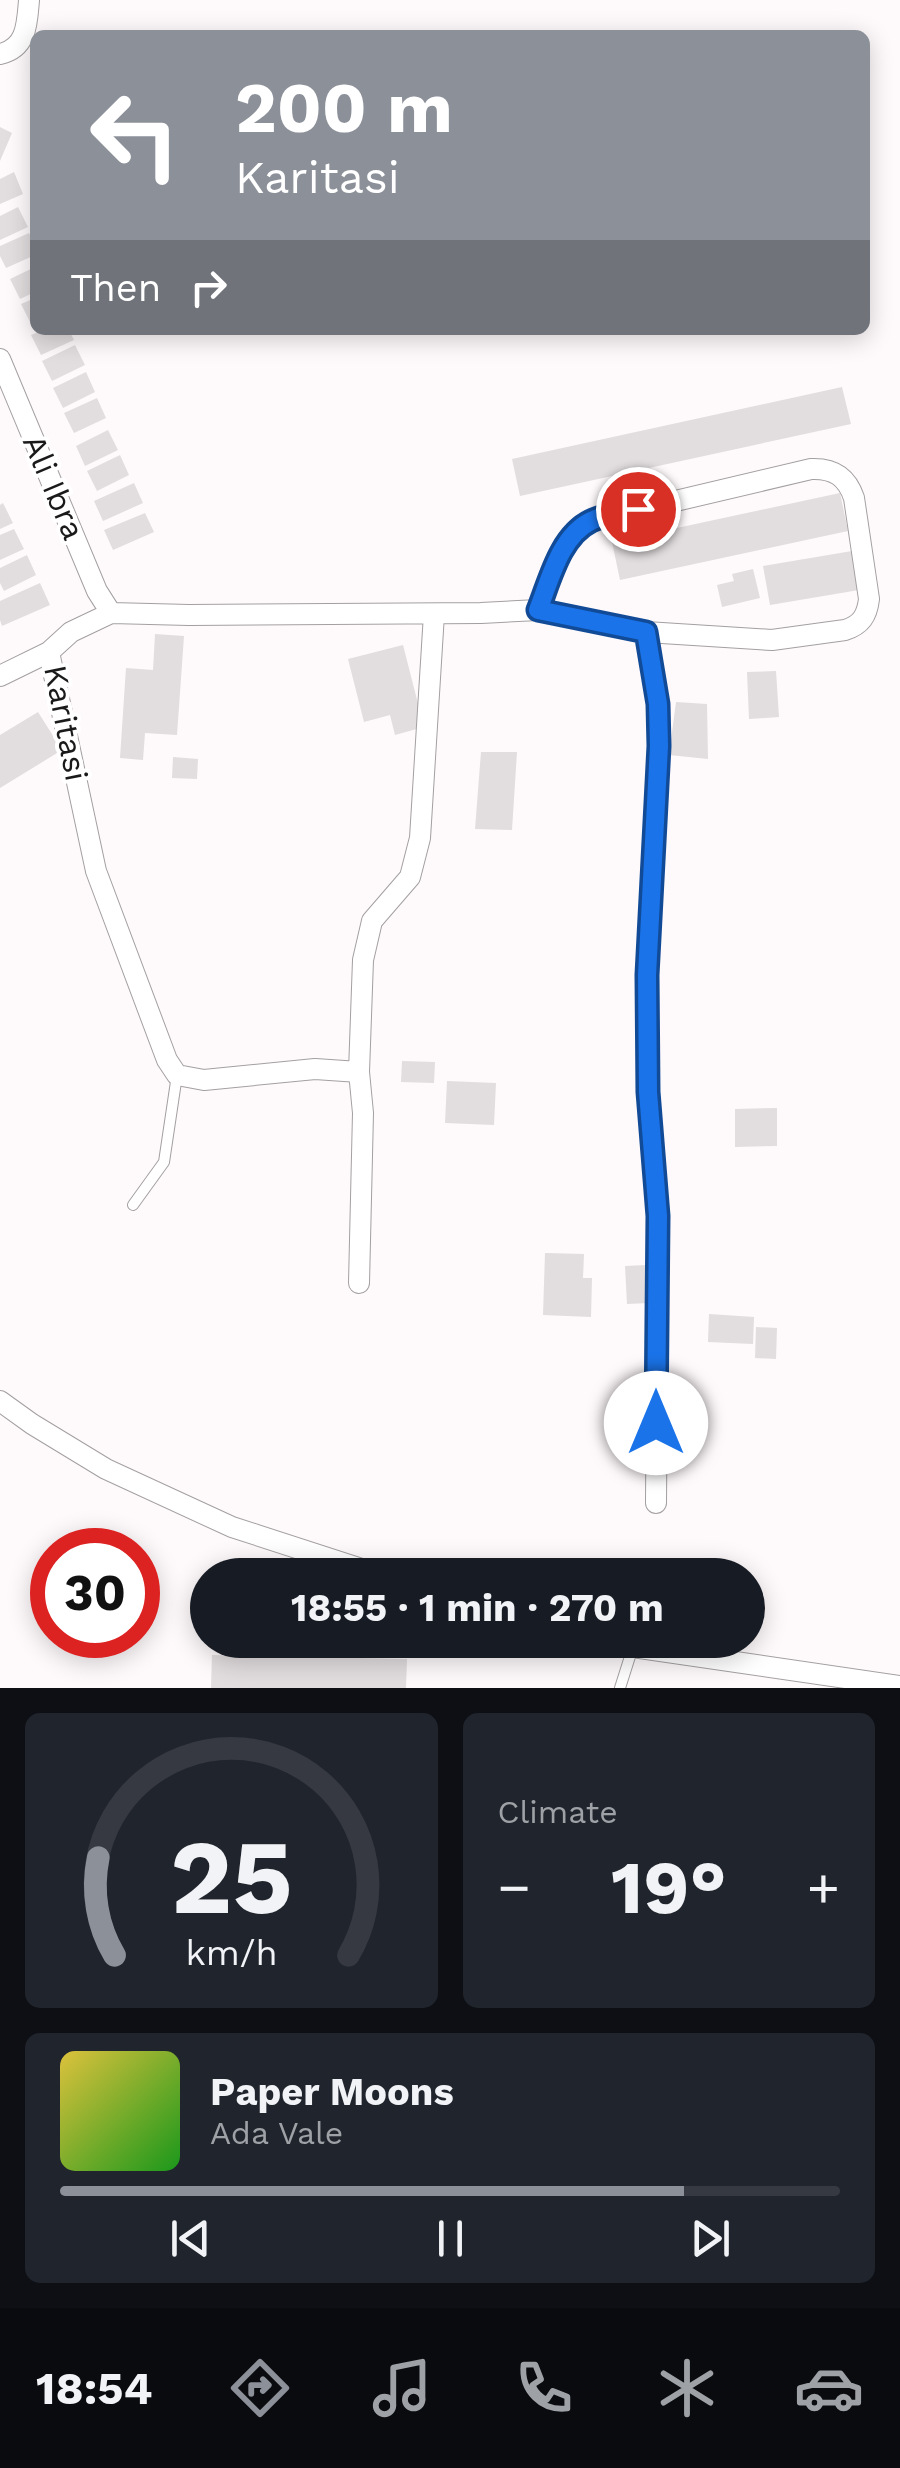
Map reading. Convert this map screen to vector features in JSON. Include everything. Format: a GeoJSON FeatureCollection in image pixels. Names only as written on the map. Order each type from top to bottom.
{"type":"FeatureCollection","features":[{"type":"Feature","properties":{"kind":"street"},"geometry":{"type":"LineString","coordinates":[[0,54],[12,52],[22,41],[29,0]]}},
{"type":"Feature","properties":{"kind":"street","name":"Ali Ibra"},"geometry":{"type":"LineString","coordinates":[[0,358],[97,591],[111,613]]}},
{"type":"Feature","properties":{"kind":"street","name":"Karitasi"},"geometry":{"type":"LineString","coordinates":[[178,1075],[167,1060],[96,871],[49,652],[71,632],[111,613],[434,614],[538,610],[646,632],[772,640],[846,630],[864,620],[869,600],[850,484],[826,468],[812,468],[591,521],[564,548],[538,610]]}},
{"type":"Feature","properties":{"kind":"street"},"geometry":{"type":"LineString","coordinates":[[360,1283],[363,960],[372,921],[410,878],[420,838],[434,614]]}},
{"type":"Feature","properties":{"kind":"street"},"geometry":{"type":"LineString","coordinates":[[646,632],[658,704],[659,746],[647,975],[648,1092],[658,1216],[656,1503]]}},
{"type":"Feature","properties":{"kind":"street"},"geometry":{"type":"LineString","coordinates":[[0,676],[49,652]]}},
{"type":"Feature","properties":{"kind":"street"},"geometry":{"type":"LineString","coordinates":[[178,1075],[204,1080],[315,1069],[359,1072]]}},
{"type":"Feature","properties":{"kind":"street"},"geometry":{"type":"LineString","coordinates":[[0,1401],[106,1468],[232,1527],[328,1558]]}},
{"type":"Feature","properties":{"kind":"street"},"geometry":{"type":"LineString","coordinates":[[703,1658],[900,1686]]}},
{"type":"Feature","properties":{"kind":"lane"},"geometry":{"type":"LineString","coordinates":[[133,1204],[164,1162],[178,1075]]}},
{"type":"Feature","properties":{"kind":"lane"},"geometry":{"type":"LineString","coordinates":[[620,1688],[630,1658]]}},
{"type":"Feature","properties":{"kind":"building"},"geometry":{"type":"Polygon","coordinates":[[[0,127],[12,133],[0,161],[0,127]]]}},
{"type":"Feature","properties":{"kind":"building"},"geometry":{"type":"Polygon","coordinates":[[[14,172],[23,194],[0,204],[0,179],[14,172]]]}},
{"type":"Feature","properties":{"kind":"building"},"geometry":{"type":"Polygon","coordinates":[[[18,207],[28,227],[0,240],[0,216],[18,207]]]}},
{"type":"Feature","properties":{"kind":"building"},"geometry":{"type":"Polygon","coordinates":[[[29,233],[30,257],[6,268],[0,246],[29,233]]]}},
{"type":"Feature","properties":{"kind":"building"},"geometry":{"type":"Polygon","coordinates":[[[30,269],[30,294],[20,299],[10,279],[30,269]]]}},
{"type":"Feature","properties":{"kind":"building"},"geometry":{"type":"Polygon","coordinates":[[[30,300],[30,322],[21,304],[30,300]]]}},
{"type":"Feature","properties":{"kind":"building"},"geometry":{"type":"Polygon","coordinates":[[[31,335],[72,335],[74,340],[41,355],[31,335]]]}},
{"type":"Feature","properties":{"kind":"building"},"geometry":{"type":"Polygon","coordinates":[[[75,345],[85,365],[52,381],[42,361],[75,345]]]}},
{"type":"Feature","properties":{"kind":"building"},"geometry":{"type":"Polygon","coordinates":[[[86,372],[95,392],[63,408],[53,388],[86,372]]]}},
{"type":"Feature","properties":{"kind":"building"},"geometry":{"type":"Polygon","coordinates":[[[842,387],[851,424],[520,496],[512,459],[842,387]]]}},
{"type":"Feature","properties":{"kind":"building"},"geometry":{"type":"Polygon","coordinates":[[[97,398],[106,418],[74,433],[64,413],[97,398]]]}},
{"type":"Feature","properties":{"kind":"building"},"geometry":{"type":"Polygon","coordinates":[[[108,430],[118,450],[85,466],[76,446],[108,430]]]}},
{"type":"Feature","properties":{"kind":"building"},"geometry":{"type":"Polygon","coordinates":[[[120,455],[129,475],[97,491],[87,471],[120,455]]]}},
{"type":"Feature","properties":{"kind":"building"},"geometry":{"type":"Polygon","coordinates":[[[134,483],[143,503],[103,521],[94,501],[134,483]]]}},
{"type":"Feature","properties":{"kind":"building"},"geometry":{"type":"Polygon","coordinates":[[[840,493],[848,531],[620,580],[612,542],[840,493]]]}},
{"type":"Feature","properties":{"kind":"building"},"geometry":{"type":"Polygon","coordinates":[[[3,503],[13,523],[0,529],[0,505],[3,503]]]}},
{"type":"Feature","properties":{"kind":"building"},"geometry":{"type":"Polygon","coordinates":[[[145,513],[154,532],[113,550],[104,530],[145,513]]]}},
{"type":"Feature","properties":{"kind":"building"},"geometry":{"type":"Polygon","coordinates":[[[14,529],[24,549],[0,560],[0,535],[14,529]]]}},
{"type":"Feature","properties":{"kind":"building"},"geometry":{"type":"Polygon","coordinates":[[[852,551],[859,590],[770,605],[763,566],[852,551]]]}},
{"type":"Feature","properties":{"kind":"building"},"geometry":{"type":"Polygon","coordinates":[[[27,555],[36,575],[4,591],[0,568],[27,555]]]}},
{"type":"Feature","properties":{"kind":"building"},"geometry":{"type":"Polygon","coordinates":[[[753,569],[760,598],[722,607],[717,585],[734,581],[732,574],[753,569]]]}},
{"type":"Feature","properties":{"kind":"building"},"geometry":{"type":"Polygon","coordinates":[[[40,583],[50,605],[2,626],[0,601],[40,583]]]}},
{"type":"Feature","properties":{"kind":"building"},"geometry":{"type":"Polygon","coordinates":[[[155,634],[184,636],[177,735],[145,733],[143,760],[120,758],[126,668],[153,670],[155,634]]]}},
{"type":"Feature","properties":{"kind":"building"},"geometry":{"type":"Polygon","coordinates":[[[403,645],[424,727],[395,735],[390,715],[364,722],[348,659],[403,645]]]}},
{"type":"Feature","properties":{"kind":"building"},"geometry":{"type":"Polygon","coordinates":[[[776,671],[779,717],[749,719],[747,672],[776,671]]]}},
{"type":"Feature","properties":{"kind":"building"},"geometry":{"type":"Polygon","coordinates":[[[676,702],[707,704],[708,759],[669,755],[676,702]]]}},
{"type":"Feature","properties":{"kind":"building"},"geometry":{"type":"Polygon","coordinates":[[[38,712],[62,750],[0,788],[0,735],[38,712]]]}},
{"type":"Feature","properties":{"kind":"building"},"geometry":{"type":"Polygon","coordinates":[[[481,752],[517,752],[512,830],[475,829],[481,752]]]}},
{"type":"Feature","properties":{"kind":"building"},"geometry":{"type":"Polygon","coordinates":[[[173,757],[198,759],[197,779],[172,778],[173,757]]]}},
{"type":"Feature","properties":{"kind":"building"},"geometry":{"type":"Polygon","coordinates":[[[402,1061],[435,1062],[434,1083],[401,1082],[402,1061]]]}},
{"type":"Feature","properties":{"kind":"building"},"geometry":{"type":"Polygon","coordinates":[[[447,1081],[496,1083],[494,1125],[445,1123],[447,1081]]]}},
{"type":"Feature","properties":{"kind":"building"},"geometry":{"type":"Polygon","coordinates":[[[777,1108],[777,1146],[735,1147],[735,1109],[777,1108]]]}},
{"type":"Feature","properties":{"kind":"building"},"geometry":{"type":"Polygon","coordinates":[[[545,1253],[584,1254],[583,1278],[592,1278],[591,1317],[543,1315],[545,1253]]]}},
{"type":"Feature","properties":{"kind":"building"},"geometry":{"type":"Polygon","coordinates":[[[647,1265],[649,1303],[627,1304],[625,1266],[647,1265]]]}},
{"type":"Feature","properties":{"kind":"building"},"geometry":{"type":"Polygon","coordinates":[[[709,1314],[754,1317],[753,1344],[708,1342],[709,1314]]]}},
{"type":"Feature","properties":{"kind":"building"},"geometry":{"type":"Polygon","coordinates":[[[756,1327],[777,1328],[776,1359],[755,1358],[756,1327]]]}},
{"type":"Feature","properties":{"kind":"building"},"geometry":{"type":"Polygon","coordinates":[[[212,1658],[407,1659],[406,1688],[211,1688],[212,1658]]]}},
{"type":"Feature","properties":{"kind":"route"},"geometry":{"type":"LineString","coordinates":[[638,509],[591,521],[571,537],[538,610],[646,632],[658,704],[647,975],[648,1092],[658,1216],[656,1423]]}}]}
